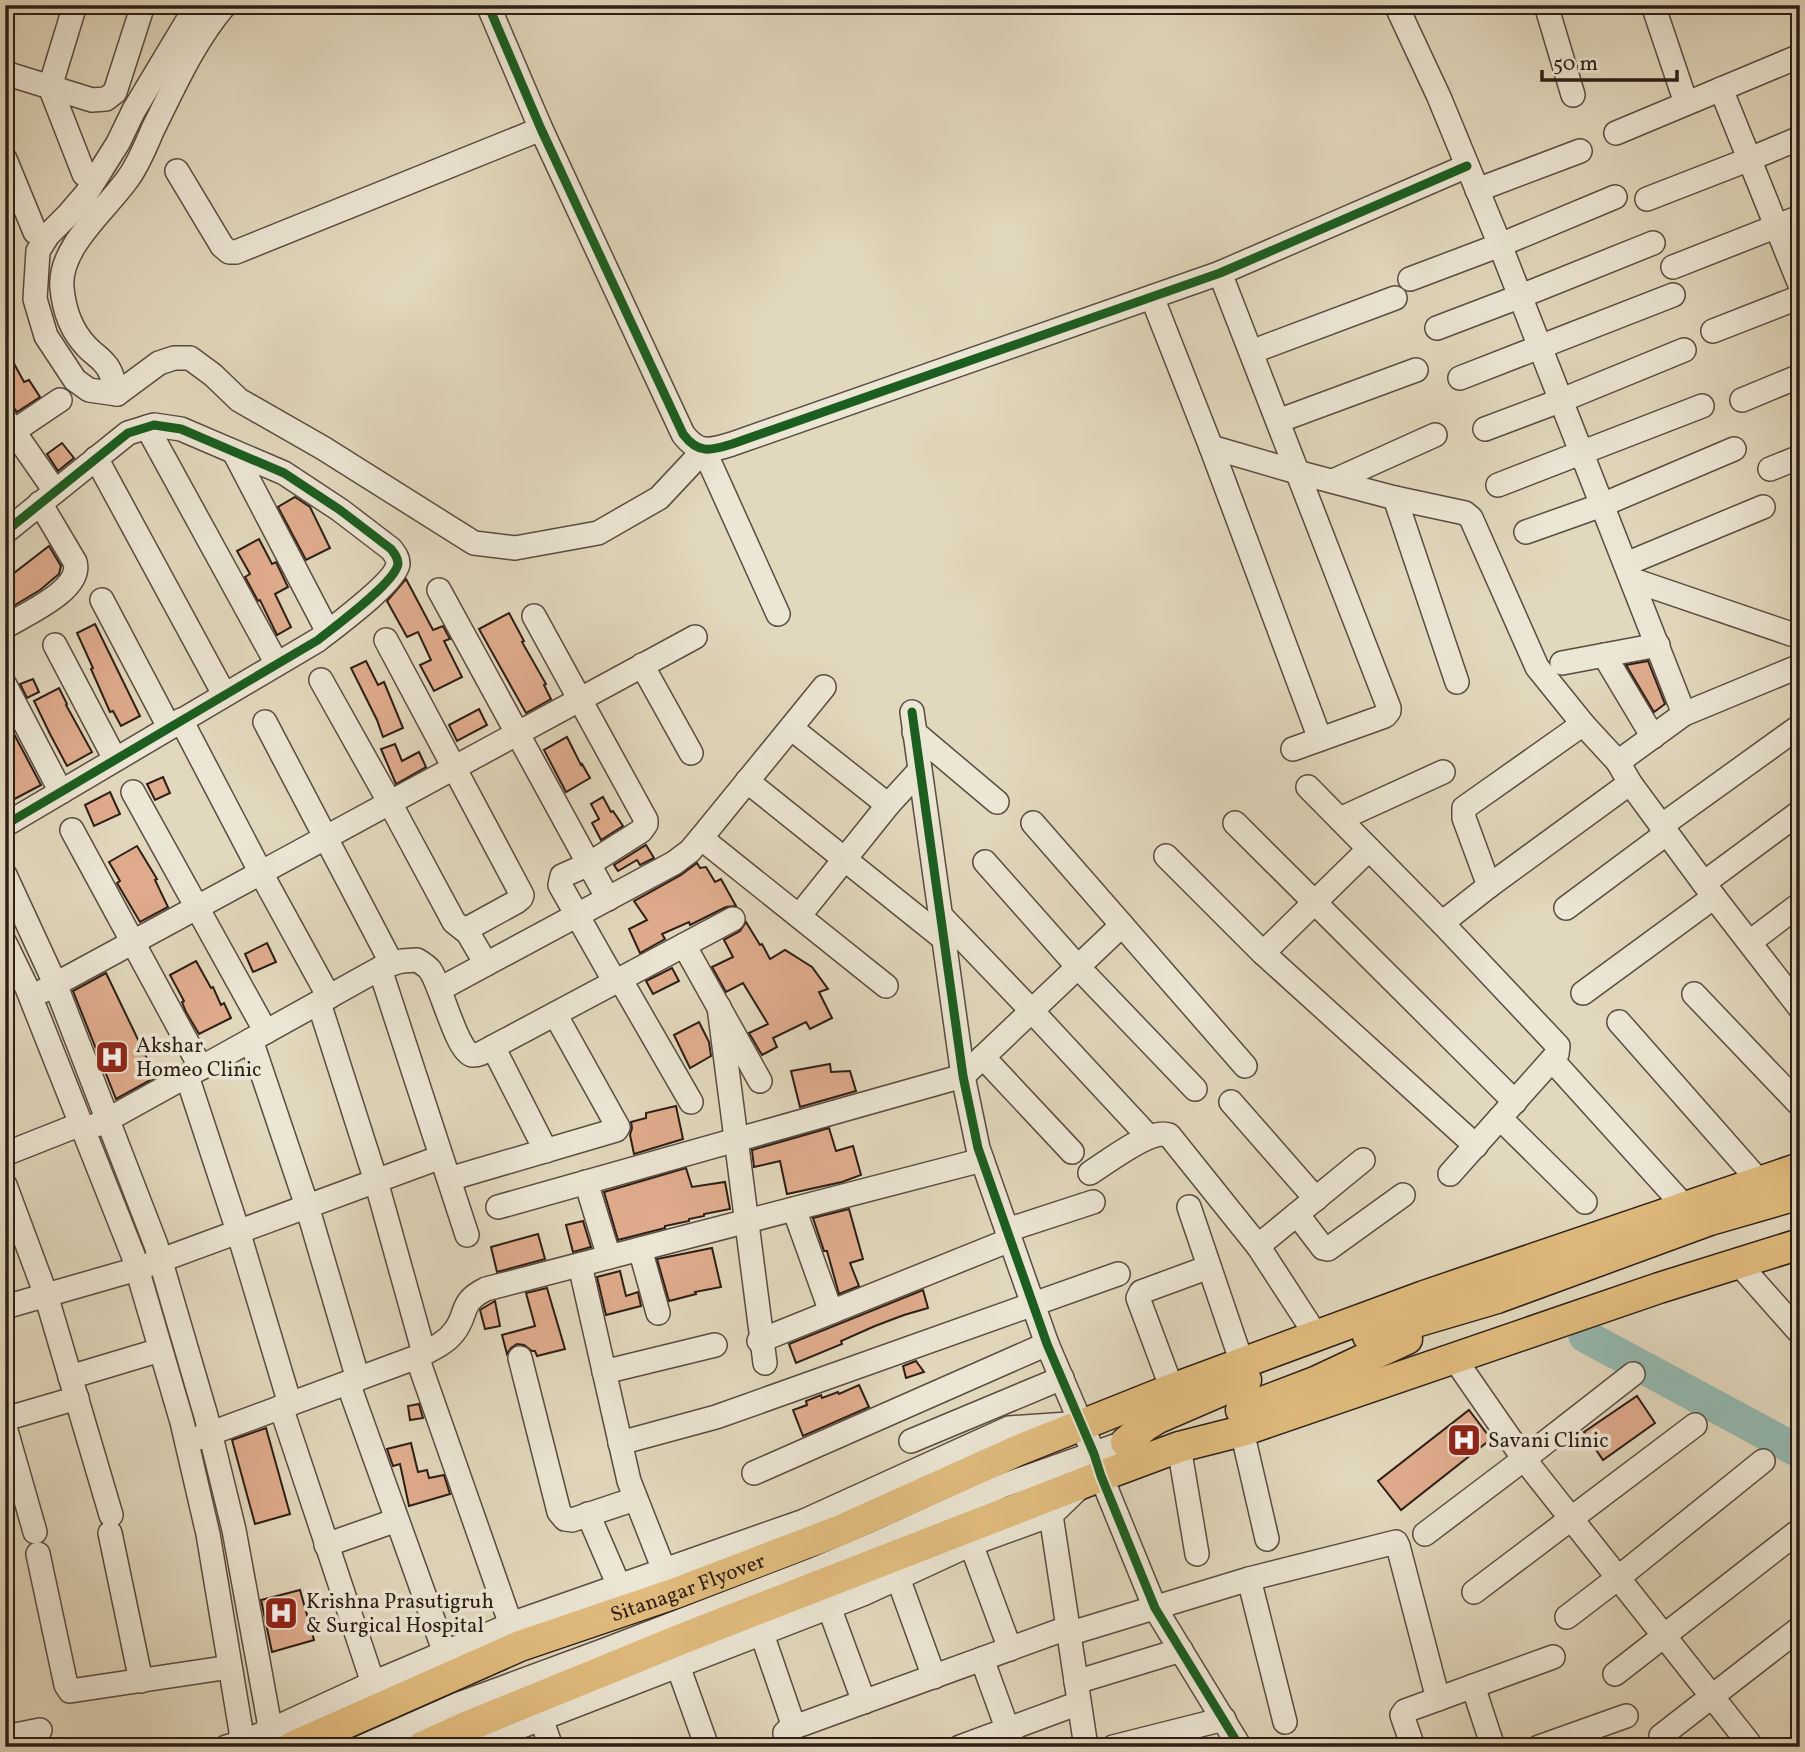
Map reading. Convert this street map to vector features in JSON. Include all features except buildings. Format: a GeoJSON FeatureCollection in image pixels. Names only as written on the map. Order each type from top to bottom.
{"type":"FeatureCollection","features":[{"type":"Feature","properties":{"kind":"main road","name":"Sitanagar Flyover"},"geometry":{"type":"LineString","coordinates":[[276,1742],[520,1646],[676,1593],[841,1530],[1019,1450],[1172,1388],[1424,1296],[1800,1168]]}},
{"type":"Feature","properties":{"kind":"main road"},"geometry":{"type":"LineString","coordinates":[[1126,1442],[1158,1418],[1301,1356],[1497,1298],[1710,1220],[1800,1194]]}},
{"type":"Feature","properties":{"kind":"main road"},"geometry":{"type":"LineString","coordinates":[[422,1747],[702,1631],[1046,1508],[1093,1471],[1242,1431],[1659,1288],[1800,1244]]}},
{"type":"Feature","properties":{"kind":"street"},"geometry":{"type":"LineString","coordinates":[[75,5],[50,87],[84,174]]}},
{"type":"Feature","properties":{"kind":"street"},"geometry":{"type":"LineString","coordinates":[[106,99],[115,92],[143,5]]}},
{"type":"Feature","properties":{"kind":"street"},"geometry":{"type":"LineString","coordinates":[[197,5],[86,194],[48,235],[38,250],[35,299],[46,335],[75,380],[89,390],[117,394],[159,363],[174,358],[190,358],[239,400],[323,448],[474,543],[514,548],[598,533],[659,498],[704,450]]}},
{"type":"Feature","properties":{"kind":"street"},"geometry":{"type":"LineString","coordinates":[[117,394],[107,366],[86,346],[71,325],[65,307],[63,270],[93,219],[130,176],[185,65],[215,16],[225,5]]}},
{"type":"Feature","properties":{"kind":"street"},"geometry":{"type":"LineString","coordinates":[[488,5],[541,129],[683,434],[691,444],[704,450],[732,444],[1220,273],[1467,166]]}},
{"type":"Feature","properties":{"kind":"street"},"geometry":{"type":"LineString","coordinates":[[1396,5],[1439,97],[1500,244],[1684,715]]}},
{"type":"Feature","properties":{"kind":"street"},"geometry":{"type":"LineString","coordinates":[[1546,5],[1573,95]]}},
{"type":"Feature","properties":{"kind":"street"},"geometry":{"type":"LineString","coordinates":[[1653,5],[1686,103]]}},
{"type":"Feature","properties":{"kind":"street"},"geometry":{"type":"LineString","coordinates":[[1616,133],[1800,56]]}},
{"type":"Feature","properties":{"kind":"street"},"geometry":{"type":"LineString","coordinates":[[5,73],[92,100],[106,99],[157,120]]}},
{"type":"Feature","properties":{"kind":"street"},"geometry":{"type":"LineString","coordinates":[[1721,89],[1800,285]]}},
{"type":"Feature","properties":{"kind":"street"},"geometry":{"type":"LineString","coordinates":[[177,171],[222,246],[229,252],[236,252],[541,129]]}},
{"type":"Feature","properties":{"kind":"street"},"geometry":{"type":"LineString","coordinates":[[1647,199],[1800,138]]}},
{"type":"Feature","properties":{"kind":"street"},"geometry":{"type":"LineString","coordinates":[[1477,190],[1580,151]]}},
{"type":"Feature","properties":{"kind":"street"},"geometry":{"type":"LineString","coordinates":[[5,159],[35,232]]}},
{"type":"Feature","properties":{"kind":"street"},"geometry":{"type":"LineString","coordinates":[[1410,279],[1615,197]]}},
{"type":"Feature","properties":{"kind":"street"},"geometry":{"type":"LineString","coordinates":[[1673,267],[1800,217]]}},
{"type":"Feature","properties":{"kind":"street"},"geometry":{"type":"LineString","coordinates":[[1437,328],[1653,243]]}},
{"type":"Feature","properties":{"kind":"street"},"geometry":{"type":"LineString","coordinates":[[1220,273],[1390,711],[1385,716],[1293,749]]}},
{"type":"Feature","properties":{"kind":"street"},"geometry":{"type":"LineString","coordinates":[[1460,379],[1673,295]]}},
{"type":"Feature","properties":{"kind":"street"},"geometry":{"type":"LineString","coordinates":[[1152,297],[1211,446],[1320,740]]}},
{"type":"Feature","properties":{"kind":"street"},"geometry":{"type":"LineString","coordinates":[[1713,331],[1800,297]]}},
{"type":"Feature","properties":{"kind":"street"},"geometry":{"type":"LineString","coordinates":[[1251,352],[1395,298]]}},
{"type":"Feature","properties":{"kind":"street"},"geometry":{"type":"LineString","coordinates":[[1485,429],[1684,351]]}},
{"type":"Feature","properties":{"kind":"street"},"geometry":{"type":"LineString","coordinates":[[1278,421],[1416,370]]}},
{"type":"Feature","properties":{"kind":"street"},"geometry":{"type":"LineString","coordinates":[[1742,400],[1800,376]]}},
{"type":"Feature","properties":{"kind":"street"},"geometry":{"type":"LineString","coordinates":[[5,627],[57,597],[77,569],[48,497],[9,425],[60,400]]}},
{"type":"Feature","properties":{"kind":"street"},"geometry":{"type":"LineString","coordinates":[[1498,485],[1702,406]]}},
{"type":"Feature","properties":{"kind":"street"},"geometry":{"type":"LineString","coordinates":[[5,532],[128,433],[154,425],[181,429],[284,473],[340,510],[391,549],[397,557],[398,566],[392,576],[362,605],[328,632],[5,825]]}},
{"type":"Feature","properties":{"kind":"street"},"geometry":{"type":"LineString","coordinates":[[147,427],[277,664]]}},
{"type":"Feature","properties":{"kind":"street"},"geometry":{"type":"LineString","coordinates":[[1333,481],[1436,435]]}},
{"type":"Feature","properties":{"kind":"street"},"geometry":{"type":"LineString","coordinates":[[1211,446],[1395,498],[1465,513],[1471,518],[1537,667],[1618,762],[1664,830],[1798,1003]]}},
{"type":"Feature","properties":{"kind":"street"},"geometry":{"type":"LineString","coordinates":[[1526,532],[1602,505],[1734,449]]}},
{"type":"Feature","properties":{"kind":"street"},"geometry":{"type":"LineString","coordinates":[[704,450],[778,614]]}},
{"type":"Feature","properties":{"kind":"street"},"geometry":{"type":"LineString","coordinates":[[233,452],[328,632]]}},
{"type":"Feature","properties":{"kind":"street"},"geometry":{"type":"LineString","coordinates":[[1770,469],[1800,457]]}},
{"type":"Feature","properties":{"kind":"street"},"geometry":{"type":"LineString","coordinates":[[96,458],[224,695]]}},
{"type":"Feature","properties":{"kind":"street"},"geometry":{"type":"LineString","coordinates":[[1395,498],[1457,682]]}},
{"type":"Feature","properties":{"kind":"street"},"geometry":{"type":"LineString","coordinates":[[1630,572],[1763,508]]}},
{"type":"Feature","properties":{"kind":"street"},"geometry":{"type":"LineString","coordinates":[[1630,572],[1800,637]]}},
{"type":"Feature","properties":{"kind":"street"},"geometry":{"type":"LineString","coordinates":[[439,590],[608,899]]}},
{"type":"Feature","properties":{"kind":"street"},"geometry":{"type":"LineString","coordinates":[[102,600],[261,873],[324,1000],[376,1181],[420,1355],[511,1625]]}},
{"type":"Feature","properties":{"kind":"street"},"geometry":{"type":"LineString","coordinates":[[534,616],[646,824],[641,831],[562,876],[560,885],[691,1102]]}},
{"type":"Feature","properties":{"kind":"street"},"geometry":{"type":"LineString","coordinates":[[31,997],[56,986],[695,637]]}},
{"type":"Feature","properties":{"kind":"street"},"geometry":{"type":"LineString","coordinates":[[386,640],[522,895],[516,902],[465,930]]}},
{"type":"Feature","properties":{"kind":"street"},"geometry":{"type":"LineString","coordinates":[[55,645],[116,759]]}},
{"type":"Feature","properties":{"kind":"street"},"geometry":{"type":"LineString","coordinates":[[1562,663],[1658,645]]}},
{"type":"Feature","properties":{"kind":"street"},"geometry":{"type":"LineString","coordinates":[[1604,655],[1653,737]]}},
{"type":"Feature","properties":{"kind":"street"},"geometry":{"type":"LineString","coordinates":[[642,665],[691,753]]}},
{"type":"Feature","properties":{"kind":"street"},"geometry":{"type":"LineString","coordinates":[[1618,762],[1684,715],[1800,666]]}},
{"type":"Feature","properties":{"kind":"street"},"geometry":{"type":"LineString","coordinates":[[321,680],[454,922],[465,930],[486,964]]}},
{"type":"Feature","properties":{"kind":"street"},"geometry":{"type":"LineString","coordinates":[[5,685],[61,792]]}},
{"type":"Feature","properties":{"kind":"street"},"geometry":{"type":"LineString","coordinates":[[440,989],[674,863],[690,851],[824,687]]}},
{"type":"Feature","properties":{"kind":"street"},"geometry":{"type":"LineString","coordinates":[[265,722],[325,838],[386,966],[467,1236]]}},
{"type":"Feature","properties":{"kind":"street"},"geometry":{"type":"LineString","coordinates":[[998,802],[913,722],[962,1076],[978,1148],[1047,1344],[1082,1424],[1093,1471],[1155,1608],[1240,1747]]}},
{"type":"Feature","properties":{"kind":"street"},"geometry":{"type":"LineString","coordinates":[[1489,886],[1464,818],[1464,808],[1583,724]]}},
{"type":"Feature","properties":{"kind":"street"},"geometry":{"type":"LineString","coordinates":[[1566,908],[1800,726]]}},
{"type":"Feature","properties":{"kind":"street"},"geometry":{"type":"LineString","coordinates":[[791,728],[888,805]]}},
{"type":"Feature","properties":{"kind":"street"},"geometry":{"type":"LineString","coordinates":[[799,916],[888,805],[920,770]]}},
{"type":"Feature","properties":{"kind":"street"},"geometry":{"type":"LineString","coordinates":[[1340,820],[1443,772]]}},
{"type":"Feature","properties":{"kind":"street"},"geometry":{"type":"LineString","coordinates":[[747,781],[845,859],[942,926],[1032,1011],[1148,1136]]}},
{"type":"Feature","properties":{"kind":"street"},"geometry":{"type":"LineString","coordinates":[[1442,923],[1630,783]]}},
{"type":"Feature","properties":{"kind":"street"},"geometry":{"type":"LineString","coordinates":[[1308,787],[1442,923],[1559,1049],[1450,1174]]}},
{"type":"Feature","properties":{"kind":"street"},"geometry":{"type":"LineString","coordinates":[[133,792],[196,909],[258,1036],[307,1206],[353,1381],[397,1520],[445,1653]]}},
{"type":"Feature","properties":{"kind":"street"},"geometry":{"type":"LineString","coordinates":[[1583,993],[1800,812]]}},
{"type":"Feature","properties":{"kind":"street"},"geometry":{"type":"LineString","coordinates":[[1033,823],[1245,1066]]}},
{"type":"Feature","properties":{"kind":"street"},"geometry":{"type":"LineString","coordinates":[[1235,823],[1314,902],[1508,1110],[1585,1202]]}},
{"type":"Feature","properties":{"kind":"street"},"geometry":{"type":"LineString","coordinates":[[72,830],[133,943],[194,1072],[326,1545],[373,1684]]}},
{"type":"Feature","properties":{"kind":"street"},"geometry":{"type":"LineString","coordinates":[[701,838],[886,986]]}},
{"type":"Feature","properties":{"kind":"street"},"geometry":{"type":"LineString","coordinates":[[1263,953],[1369,849]]}},
{"type":"Feature","properties":{"kind":"street"},"geometry":{"type":"LineString","coordinates":[[1166,856],[1263,953],[1476,1146]]}},
{"type":"Feature","properties":{"kind":"street"},"geometry":{"type":"LineString","coordinates":[[985,862],[1078,967],[1195,1090]]}},
{"type":"Feature","properties":{"kind":"street"},"geometry":{"type":"LineString","coordinates":[[5,876],[56,986],[109,1119],[160,1259],[210,1433],[234,1530],[269,1721],[276,1742]]}},
{"type":"Feature","properties":{"kind":"street"},"geometry":{"type":"LineString","coordinates":[[1750,942],[1800,904]]}},
{"type":"Feature","properties":{"kind":"street"},"geometry":{"type":"LineString","coordinates":[[5,1154],[109,1119],[386,966],[417,960],[429,968],[440,989],[459,1042],[471,1055],[482,1053],[733,919]]}},
{"type":"Feature","properties":{"kind":"street"},"geometry":{"type":"LineString","coordinates":[[498,1207],[962,1076],[1122,925]]}},
{"type":"Feature","properties":{"kind":"street"},"geometry":{"type":"LineString","coordinates":[[5,943],[31,997],[137,1269],[187,1442],[208,1534],[242,1731],[235,1746]]}},
{"type":"Feature","properties":{"kind":"street"},"geometry":{"type":"LineString","coordinates":[[684,945],[760,1081]]}},
{"type":"Feature","properties":{"kind":"street"},"geometry":{"type":"LineString","coordinates":[[1694,994],[1800,1105]]}},
{"type":"Feature","properties":{"kind":"street"},"geometry":{"type":"LineString","coordinates":[[719,1007],[762,1352],[831,1312],[1008,1235],[1093,1202]]}},
{"type":"Feature","properties":{"kind":"street"},"geometry":{"type":"LineString","coordinates":[[449,1179],[618,1128],[555,1014]]}},
{"type":"Feature","properties":{"kind":"street"},"geometry":{"type":"LineString","coordinates":[[1619,1022],[1760,1182]]}},
{"type":"Feature","properties":{"kind":"street"},"geometry":{"type":"LineString","coordinates":[[493,1047],[546,1151]]}},
{"type":"Feature","properties":{"kind":"street"},"geometry":{"type":"LineString","coordinates":[[983,1057],[1072,1152]]}},
{"type":"Feature","properties":{"kind":"street"},"geometry":{"type":"LineString","coordinates":[[1552,1060],[1685,1207]]}},
{"type":"Feature","properties":{"kind":"street"},"geometry":{"type":"LineString","coordinates":[[1231,1102],[1316,1199]]}},
{"type":"Feature","properties":{"kind":"street"},"geometry":{"type":"LineString","coordinates":[[1090,1173],[1148,1136],[1163,1133],[1169,1135],[1258,1246],[1316,1335]]}},
{"type":"Feature","properties":{"kind":"street"},"geometry":{"type":"LineString","coordinates":[[5,1307],[137,1269],[442,1157]]}},
{"type":"Feature","properties":{"kind":"street"},"geometry":{"type":"LineString","coordinates":[[187,1442],[420,1355],[445,1342],[456,1330],[473,1296],[486,1289],[982,1160]]}},
{"type":"Feature","properties":{"kind":"street"},"geometry":{"type":"LineString","coordinates":[[1258,1246],[1363,1160]]}},
{"type":"Feature","properties":{"kind":"street"},"geometry":{"type":"LineString","coordinates":[[586,1182],[609,1257]]}},
{"type":"Feature","properties":{"kind":"street"},"geometry":{"type":"LineString","coordinates":[[5,1185],[46,1295],[111,1524],[141,1681]]}},
{"type":"Feature","properties":{"kind":"street"},"geometry":{"type":"LineString","coordinates":[[1297,1214],[1322,1248],[1328,1249],[1403,1195]]}},
{"type":"Feature","properties":{"kind":"street"},"geometry":{"type":"LineString","coordinates":[[1189,1207],[1242,1363]]}},
{"type":"Feature","properties":{"kind":"street"},"geometry":{"type":"LineString","coordinates":[[794,1209],[831,1312]]}},
{"type":"Feature","properties":{"kind":"street"},"geometry":{"type":"LineString","coordinates":[[640,1249],[658,1313]]}},
{"type":"Feature","properties":{"kind":"street"},"geometry":{"type":"LineString","coordinates":[[1738,1263],[1800,1333]]}},
{"type":"Feature","properties":{"kind":"street"},"geometry":{"type":"LineString","coordinates":[[580,1265],[629,1481],[664,1570]]}},
{"type":"Feature","properties":{"kind":"street"},"geometry":{"type":"LineString","coordinates":[[1172,1388],[1138,1298],[1141,1292],[1209,1268]]}},
{"type":"Feature","properties":{"kind":"street"},"geometry":{"type":"LineString","coordinates":[[620,1443],[716,1417],[1118,1274]]}},
{"type":"Feature","properties":{"kind":"street"},"geometry":{"type":"LineString","coordinates":[[754,1473],[1047,1344]]}},
{"type":"Feature","properties":{"kind":"street"},"geometry":{"type":"LineString","coordinates":[[604,1372],[715,1345]]}},
{"type":"Feature","properties":{"kind":"street"},"geometry":{"type":"LineString","coordinates":[[5,1419],[160,1350]]}},
{"type":"Feature","properties":{"kind":"street"},"geometry":{"type":"LineString","coordinates":[[520,1358],[559,1512],[572,1520],[635,1499]]}},
{"type":"Feature","properties":{"kind":"street"},"geometry":{"type":"LineString","coordinates":[[1454,1358],[1524,1460],[1752,1747]]}},
{"type":"Feature","properties":{"kind":"street"},"geometry":{"type":"LineString","coordinates":[[1425,1534],[1633,1374]]}},
{"type":"Feature","properties":{"kind":"street"},"geometry":{"type":"LineString","coordinates":[[911,1441],[1062,1378]]}},
{"type":"Feature","properties":{"kind":"street"},"geometry":{"type":"LineString","coordinates":[[235,1746],[276,1742],[373,1684],[445,1653],[511,1625],[804,1521],[1009,1428],[1082,1424]]}},
{"type":"Feature","properties":{"kind":"street"},"geometry":{"type":"LineString","coordinates":[[1474,1592],[1695,1425]]}},
{"type":"Feature","properties":{"kind":"street"},"geometry":{"type":"LineString","coordinates":[[5,1427],[37,1543],[67,1689],[75,1692],[230,1667]]}},
{"type":"Feature","properties":{"kind":"street"},"geometry":{"type":"LineString","coordinates":[[1242,1431],[1267,1539]]}},
{"type":"Feature","properties":{"kind":"street"},"geometry":{"type":"LineString","coordinates":[[362,1747],[459,1704],[813,1570],[1002,1486],[1093,1471],[1126,1442]]}},
{"type":"Feature","properties":{"kind":"street"},"geometry":{"type":"LineString","coordinates":[[1179,1447],[1197,1554]]}},
{"type":"Feature","properties":{"kind":"street"},"geometry":{"type":"LineString","coordinates":[[1567,1617],[1763,1461]]}},
{"type":"Feature","properties":{"kind":"street"},"geometry":{"type":"LineString","coordinates":[[468,1747],[829,1607],[898,1578],[1046,1508],[1086,1747]]}},
{"type":"Feature","properties":{"kind":"street"},"geometry":{"type":"LineString","coordinates":[[588,1514],[619,1586]]}},
{"type":"Feature","properties":{"kind":"street"},"geometry":{"type":"LineString","coordinates":[[326,1545],[397,1520]]}},
{"type":"Feature","properties":{"kind":"street"},"geometry":{"type":"LineString","coordinates":[[1615,1674],[1800,1530]]}},
{"type":"Feature","properties":{"kind":"street"},"geometry":{"type":"LineString","coordinates":[[762,1633],[791,1737],[864,1702],[1010,1649],[1249,1579],[1396,1542],[1438,1699]]}},
{"type":"Feature","properties":{"kind":"street"},"geometry":{"type":"LineString","coordinates":[[971,1544],[1010,1649]]}},
{"type":"Feature","properties":{"kind":"street"},"geometry":{"type":"LineString","coordinates":[[898,1578],[934,1676]]}},
{"type":"Feature","properties":{"kind":"street"},"geometry":{"type":"LineString","coordinates":[[1249,1579],[1285,1722]]}},
{"type":"Feature","properties":{"kind":"street"},"geometry":{"type":"LineString","coordinates":[[829,1607],[864,1702]]}},
{"type":"Feature","properties":{"kind":"street"},"geometry":{"type":"LineString","coordinates":[[1661,1736],[1800,1628]]}},
{"type":"Feature","properties":{"kind":"street"},"geometry":{"type":"LineString","coordinates":[[960,1747],[1011,1738],[1077,1692],[1181,1650]]}},
{"type":"Feature","properties":{"kind":"street"},"geometry":{"type":"LineString","coordinates":[[1413,1747],[1403,1713],[1553,1657]]}},
{"type":"Feature","properties":{"kind":"street"},"geometry":{"type":"LineString","coordinates":[[982,1659],[1011,1738]]}},
{"type":"Feature","properties":{"kind":"street"},"geometry":{"type":"LineString","coordinates":[[678,1666],[707,1747]]}},
{"type":"Feature","properties":{"kind":"street"},"geometry":{"type":"LineString","coordinates":[[1473,1686],[1493,1747]]}},
{"type":"Feature","properties":{"kind":"street"},"geometry":{"type":"LineString","coordinates":[[1539,1747],[1626,1716]]}},
{"type":"Feature","properties":{"kind":"street"},"geometry":{"type":"LineString","coordinates":[[541,1718],[551,1747]]}},
{"type":"Feature","properties":{"kind":"street"},"geometry":{"type":"LineString","coordinates":[[1113,1747],[1224,1719]]}},
{"type":"Feature","properties":{"kind":"street"},"geometry":{"type":"LineString","coordinates":[[5,1737],[40,1730]]}},
{"type":"Feature","properties":{"kind":"waterway"},"geometry":{"type":"LineString","coordinates":[[1585,1336],[1800,1452]]}},
{"type":"Feature","properties":{"kind":"cycle path"},"geometry":{"type":"LineString","coordinates":[[488,5],[541,129],[683,434],[694,445],[705,449],[732,444],[1220,273],[1467,166]]}},
{"type":"Feature","properties":{"kind":"cycle path"},"geometry":{"type":"LineString","coordinates":[[5,532],[128,433],[154,425],[181,429],[284,473],[340,510],[391,549],[398,564],[376,593],[318,640],[5,825]]}},
{"type":"Feature","properties":{"kind":"cycle path"},"geometry":{"type":"LineString","coordinates":[[912,712],[963,1076],[978,1148],[1047,1344],[1155,1608],[1240,1747]]}},
{"type":"Feature","properties":{"kind":"place","name":"Akshar Homeo Clinic"},"geometry":{"type":"Point","coordinates":[112,1057]}},
{"type":"Feature","properties":{"kind":"place","name":"Savani Clinic"},"geometry":{"type":"Point","coordinates":[1464,1440]}},
{"type":"Feature","properties":{"kind":"place","name":"Krishna Prasutigruh & Surgical Hospital"},"geometry":{"type":"Point","coordinates":[281,1613]}}]}
